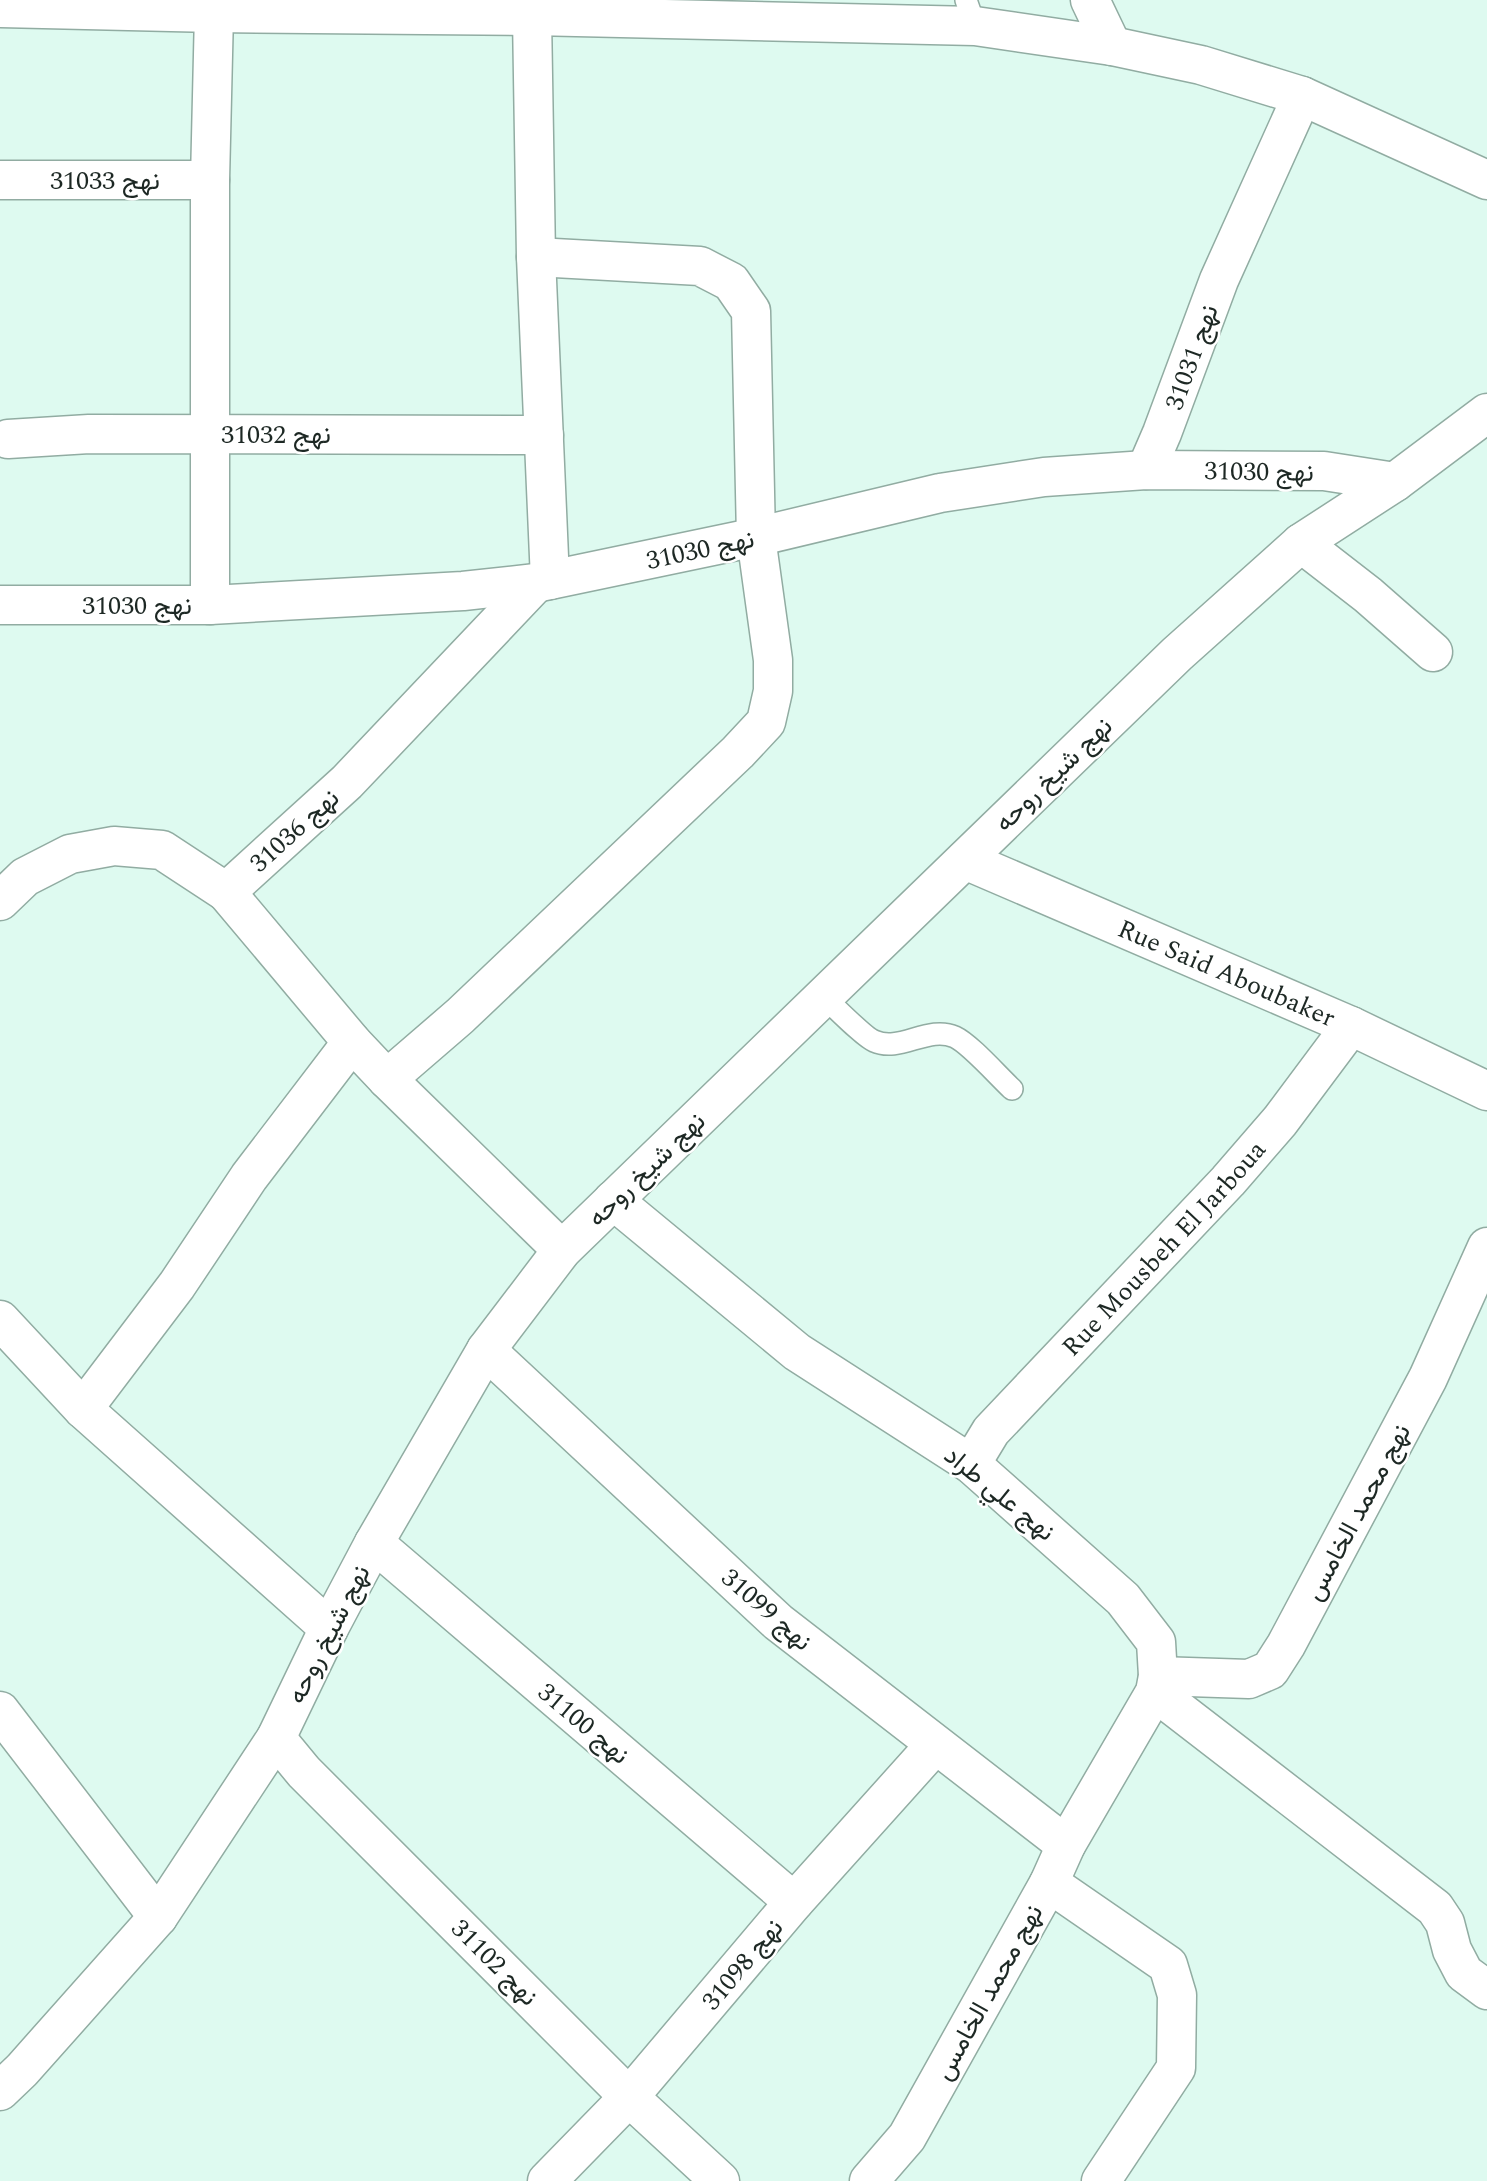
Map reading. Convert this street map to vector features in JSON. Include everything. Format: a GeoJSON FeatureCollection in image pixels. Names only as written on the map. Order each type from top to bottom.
{"type":"FeatureCollection","features":[{"type":"Feature","properties":{"kind":"street"},"geometry":{"type":"LineString","coordinates":[[1090,0],[1112,46]]}},
{"type":"Feature","properties":{"kind":"street"},"geometry":{"type":"LineString","coordinates":[[0,8],[532,16],[732,10],[971,13],[1201,65],[1302,96],[1487,180]]}},
{"type":"Feature","properties":{"kind":"street"},"geometry":{"type":"LineString","coordinates":[[210,605],[210,180],[214,13]]}},
{"type":"Feature","properties":{"kind":"street"},"geometry":{"type":"LineString","coordinates":[[532,16],[536,257],[544,435],[543,581]]}},
{"type":"Feature","properties":{"kind":"street","name":"نهج 31031"},"geometry":{"type":"LineString","coordinates":[[1146,470],[1163,433],[1219,280],[1302,96]]}},
{"type":"Feature","properties":{"kind":"street","name":"نهج 31033"},"geometry":{"type":"LineString","coordinates":[[0,180],[210,180]]}},
{"type":"Feature","properties":{"kind":"street"},"geometry":{"type":"LineString","coordinates":[[387,1079],[460,1016],[738,752],[765,722],[773,691],[773,660],[756,537],[751,311],[731,282],[700,266],[536,257]]}},
{"type":"Feature","properties":{"kind":"street","name":"نهج شيخ روحه"},"geometry":{"type":"LineString","coordinates":[[0,2091],[22,2070],[158,1917],[276,1738],[328,1628],[486,1350],[562,1250],[1177,654],[1301,543],[1395,482],[1487,413]]}},
{"type":"Feature","properties":{"kind":"street","name":"نهج 31032"},"geometry":{"type":"LineString","coordinates":[[8,439],[89,434],[209,433],[544,435]]}},
{"type":"Feature","properties":{"kind":"street","name":"نهج 31030"},"geometry":{"type":"LineString","coordinates":[[0,605],[210,605],[463,591],[543,581],[756,537],[940,493],[1044,477],[1146,470],[1324,471],[1395,482]]}},
{"type":"Feature","properties":{"kind":"street"},"geometry":{"type":"LineString","coordinates":[[1301,543],[1368,595],[1433,652]]}},
{"type":"Feature","properties":{"kind":"street","name":"نهج 31036"},"geometry":{"type":"LineString","coordinates":[[0,901],[25,877],[70,854],[114,846],[162,850],[226,892],[347,782],[543,581]]}},
{"type":"Feature","properties":{"kind":"street","name":"Rue Said Aboubaker"},"geometry":{"type":"LineString","coordinates":[[965,860],[1351,1026],[1487,1091]]}},
{"type":"Feature","properties":{"kind":"street"},"geometry":{"type":"LineString","coordinates":[[226,892],[387,1079],[562,1250]]}},
{"type":"Feature","properties":{"kind":"street","name":"Rue Mousbeh El Jarboua"},"geometry":{"type":"LineString","coordinates":[[971,1464],[991,1431],[1228,1181],[1280,1121],[1351,1026]]}},
{"type":"Feature","properties":{"kind":"street"},"geometry":{"type":"LineString","coordinates":[[83,1409],[177,1284],[249,1177],[352,1041]]}},
{"type":"Feature","properties":{"kind":"street","name":"نهج علي طراد"},"geometry":{"type":"LineString","coordinates":[[613,1200],[797,1352],[971,1464],[1123,1599],[1156,1642],[1157,1684]]}},
{"type":"Feature","properties":{"kind":"street","name":"نهج محمد الخامس"},"geometry":{"type":"LineString","coordinates":[[1157,1684],[1249,1679],[1269,1670],[1286,1645],[1428,1378],[1487,1247]]}},
{"type":"Feature","properties":{"kind":"street"},"geometry":{"type":"LineString","coordinates":[[0,1320],[83,1409],[328,1628]]}},
{"type":"Feature","properties":{"kind":"street","name":"نهج 31099"},"geometry":{"type":"LineString","coordinates":[[486,1350],[778,1622],[1066,1845]]}},
{"type":"Feature","properties":{"kind":"street","name":"نهج 31100"},"geometry":{"type":"LineString","coordinates":[[374,1544],[794,1902]]}},
{"type":"Feature","properties":{"kind":"street"},"geometry":{"type":"LineString","coordinates":[[1066,1845],[1157,1684],[1435,1908],[1445,1923],[1452,1950],[1464,1973],[1487,1990]]}},
{"type":"Feature","properties":{"kind":"street"},"geometry":{"type":"LineString","coordinates":[[0,1711],[158,1917]]}},
{"type":"Feature","properties":{"kind":"street","name":"نهج 31102"},"geometry":{"type":"LineString","coordinates":[[276,1738],[304,1772],[629,2097],[719,2181]]}},
{"type":"Feature","properties":{"kind":"street","name":"نهج 31098"},"geometry":{"type":"LineString","coordinates":[[547,2181],[629,2097],[794,1902],[935,1745]]}},
{"type":"Feature","properties":{"kind":"street","name":"نهج محمد الخامس"},"geometry":{"type":"LineString","coordinates":[[869,2181],[907,2137],[1049,1883],[1066,1845]]}},
{"type":"Feature","properties":{"kind":"street"},"geometry":{"type":"LineString","coordinates":[[1049,1883],[1168,1965],[1177,1994],[1176,2068],[1101,2181]]}},
{"type":"Feature","properties":{"kind":"lane"},"geometry":{"type":"LineString","coordinates":[[825,998],[874,1041],[897,1044],[944,1034],[957,1038],[1012,1088]]}}]}
